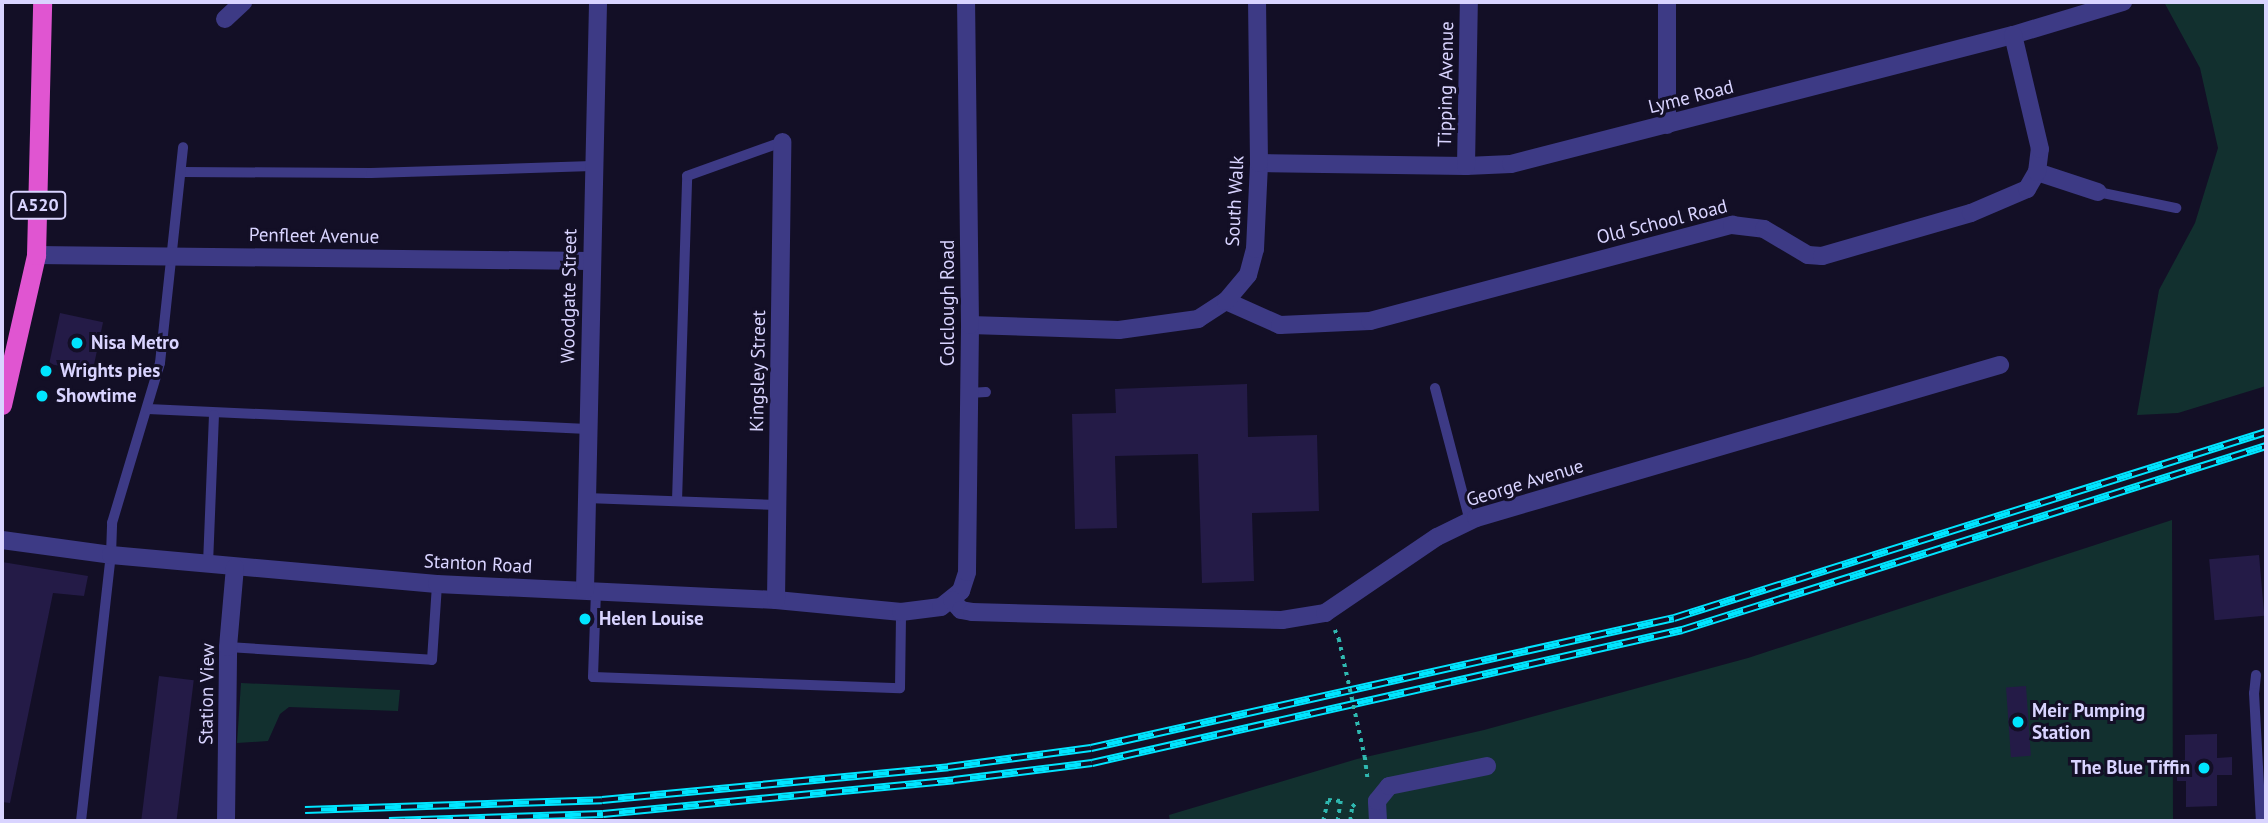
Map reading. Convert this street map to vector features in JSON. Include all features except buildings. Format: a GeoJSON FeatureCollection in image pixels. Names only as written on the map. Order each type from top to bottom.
{"type":"FeatureCollection","features":[{"type":"Feature","properties":{"kind":"highway","name":"A520"},"geometry":{"type":"LineString","coordinates":[[2,405],[8,340],[36,255],[42,2]]}},
{"type":"Feature","properties":{"kind":"street"},"geometry":{"type":"LineString","coordinates":[[225,19],[243,2]]}},
{"type":"Feature","properties":{"kind":"street","name":"Woodgate Street"},"geometry":{"type":"LineString","coordinates":[[590,590],[586,498],[598,2]]}},
{"type":"Feature","properties":{"kind":"street","name":"Colclough Road"},"geometry":{"type":"LineString","coordinates":[[952,600],[965,583],[967,572],[977,393],[970,325],[966,2]]}},
{"type":"Feature","properties":{"kind":"street","name":"South Walk"},"geometry":{"type":"LineString","coordinates":[[970,325],[1119,330],[1198,319],[1226,301],[1248,275],[1255,249],[1259,163],[1257,2]]}},
{"type":"Feature","properties":{"kind":"street","name":"Tipping Avenue"},"geometry":{"type":"LineString","coordinates":[[1466,166],[1469,2]]}},
{"type":"Feature","properties":{"kind":"street"},"geometry":{"type":"LineString","coordinates":[[1667,2],[1667,125]]}},
{"type":"Feature","properties":{"kind":"street","name":"Lyme Road"},"geometry":{"type":"LineString","coordinates":[[1259,163],[1466,166],[1511,164],[2013,35],[2088,7],[2123,2]]}},
{"type":"Feature","properties":{"kind":"street"},"geometry":{"type":"LineString","coordinates":[[2013,35],[2040,149],[2037,172],[2098,192]]}},
{"type":"Feature","properties":{"kind":"street","name":"Kingsley Street"},"geometry":{"type":"LineString","coordinates":[[776,600],[782,142]]}},
{"type":"Feature","properties":{"kind":"street","name":"Old School Road"},"geometry":{"type":"LineString","coordinates":[[1226,301],[1280,325],[1370,321],[1732,225],[1764,229],[1808,255],[1822,256],[1971,213],[2027,189],[2037,172]]}},
{"type":"Feature","properties":{"kind":"street","name":"Penfleet Avenue"},"geometry":{"type":"LineString","coordinates":[[36,255],[590,261]]}},
{"type":"Feature","properties":{"kind":"street","name":"George Avenue"},"geometry":{"type":"LineString","coordinates":[[952,600],[961,610],[972,612],[1300,618],[1325,613],[1437,537],[1470,521],[2000,365]]}},
{"type":"Feature","properties":{"kind":"street","name":"Stanton Road"},"geometry":{"type":"LineString","coordinates":[[2,540],[111,555],[437,584],[776,600],[901,612],[941,607],[952,600]]}},
{"type":"Feature","properties":{"kind":"street","name":"Station View"},"geometry":{"type":"LineString","coordinates":[[226,821],[228,647],[235,567]]}},
{"type":"Feature","properties":{"kind":"street"},"geometry":{"type":"LineString","coordinates":[[1378,821],[1377,801],[1389,786],[1488,766]]}},
{"type":"Feature","properties":{"kind":"lane"},"geometry":{"type":"LineString","coordinates":[[677,501],[687,176],[782,142]]}},
{"type":"Feature","properties":{"kind":"lane"},"geometry":{"type":"LineString","coordinates":[[81,821],[111,555],[112,523],[160,363],[183,172],[183,147]]}},
{"type":"Feature","properties":{"kind":"lane"},"geometry":{"type":"LineString","coordinates":[[183,172],[371,173],[592,166]]}},
{"type":"Feature","properties":{"kind":"lane"},"geometry":{"type":"LineString","coordinates":[[2098,192],[2176,208]]}},
{"type":"Feature","properties":{"kind":"lane"},"geometry":{"type":"LineString","coordinates":[[1435,388],[1470,521]]}},
{"type":"Feature","properties":{"kind":"lane"},"geometry":{"type":"LineString","coordinates":[[148,409],[214,415],[588,429]]}},
{"type":"Feature","properties":{"kind":"lane"},"geometry":{"type":"LineString","coordinates":[[208,564],[214,415]]}},
{"type":"Feature","properties":{"kind":"lane"},"geometry":{"type":"LineString","coordinates":[[586,498],[778,505]]}},
{"type":"Feature","properties":{"kind":"lane"},"geometry":{"type":"LineString","coordinates":[[228,647],[432,660],[437,584]]}},
{"type":"Feature","properties":{"kind":"lane"},"geometry":{"type":"LineString","coordinates":[[590,590],[593,677],[900,688],[901,612]]}},
{"type":"Feature","properties":{"kind":"lane"},"geometry":{"type":"LineString","coordinates":[[2256,675],[2254,693],[2261,705],[2262,821]]}},
{"type":"Feature","properties":{"kind":"lane"},"geometry":{"type":"LineString","coordinates":[[2254,693],[2266,686]]}},
{"type":"Feature","properties":{"kind":"path"},"geometry":{"type":"LineString","coordinates":[[1339,639],[1365,757]]}},
{"type":"Feature","properties":{"kind":"path"},"geometry":{"type":"LineString","coordinates":[[1324,821],[1328,800],[1342,802],[1338,821]]}},
{"type":"Feature","properties":{"kind":"path"},"geometry":{"type":"LineString","coordinates":[[1349,821],[1352,807]]}},
{"type":"Feature","properties":{"kind":"green space"},"geometry":{"type":"Polygon","coordinates":[[[2164,2],[2266,2],[2266,386],[2178,413],[2137,415],[2159,290],[2195,223],[2218,148],[2200,68],[2164,2]]]}},
{"type":"Feature","properties":{"kind":"green space"},"geometry":{"type":"Polygon","coordinates":[[[2172,520],[2173,821],[1170,821],[1169,815],[1357,759],[1484,730],[1748,658],[2172,520]]]}},
{"type":"Feature","properties":{"kind":"green space"},"geometry":{"type":"Polygon","coordinates":[[[241,683],[400,690],[398,711],[289,707],[280,714],[268,741],[237,743],[241,683]]]}},
{"type":"Feature","properties":{"kind":"railway"},"geometry":{"type":"LineString","coordinates":[[305,810],[602,800],[948,767],[1091,748],[1674,618],[2266,432]]}},
{"type":"Feature","properties":{"kind":"railway"},"geometry":{"type":"LineString","coordinates":[[389,821],[603,814],[954,780],[1092,763],[1682,630],[2266,446]]}},
{"type":"Feature","properties":{"kind":"place","name":"Nisa Metro"},"geometry":{"type":"Point","coordinates":[77,343]}},
{"type":"Feature","properties":{"kind":"place","name":"Wrights pies"},"geometry":{"type":"Point","coordinates":[46,371]}},
{"type":"Feature","properties":{"kind":"place","name":"Showtime"},"geometry":{"type":"Point","coordinates":[42,396]}},
{"type":"Feature","properties":{"kind":"place","name":"Helen Louise"},"geometry":{"type":"Point","coordinates":[585,619]}},
{"type":"Feature","properties":{"kind":"place","name":"Meir Pumping Station"},"geometry":{"type":"Point","coordinates":[2018,722]}},
{"type":"Feature","properties":{"kind":"place","name":"The Blue Tiffin"},"geometry":{"type":"Point","coordinates":[2204,768]}}]}
